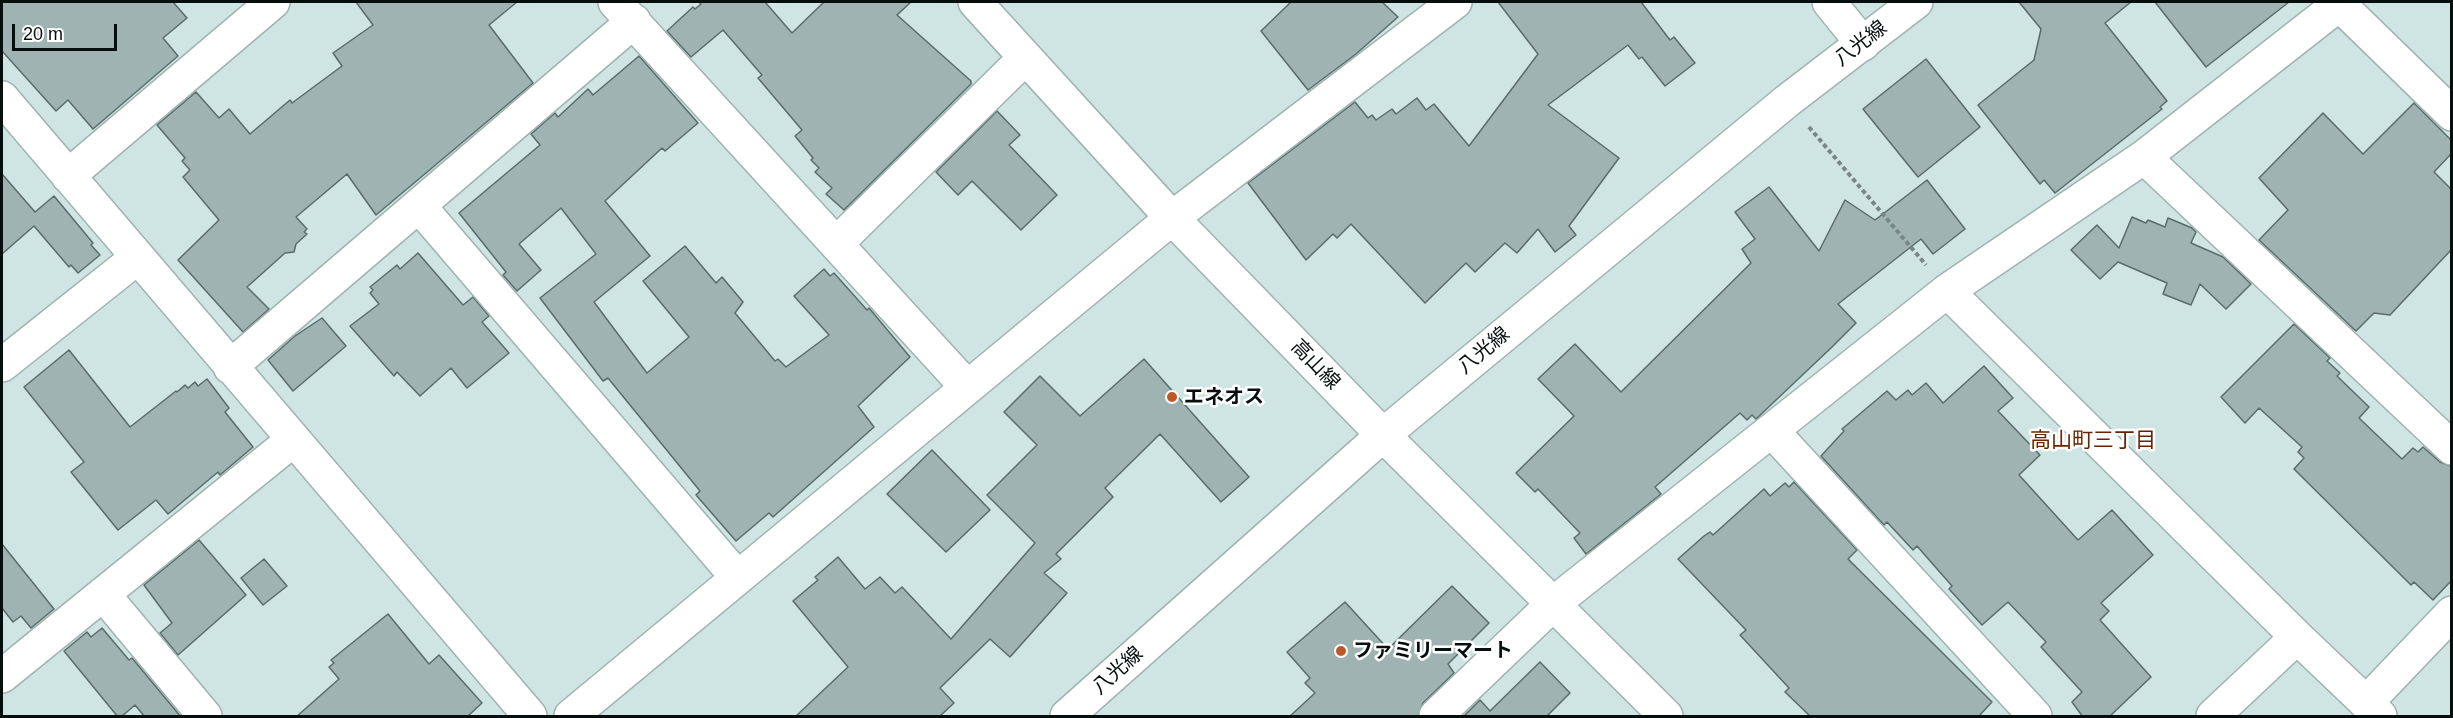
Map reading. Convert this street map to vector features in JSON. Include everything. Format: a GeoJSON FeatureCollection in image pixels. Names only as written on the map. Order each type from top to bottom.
{"type":"FeatureCollection","features":[{"type":"Feature","properties":{"kind":"street","name":"高山線"},"geometry":{"type":"LineString","coordinates":[[975,2],[1173,218],[1383,435],[1666,717]]}},
{"type":"Feature","properties":{"kind":"street"},"geometry":{"type":"LineString","coordinates":[[1829,2],[1863,44]]}},
{"type":"Feature","properties":{"kind":"street","name":"八光線"},"geometry":{"type":"LineString","coordinates":[[1067,717],[1383,435],[1787,101],[1916,2]]}},
{"type":"Feature","properties":{"kind":"street"},"geometry":{"type":"LineString","coordinates":[[1436,717],[1554,603],[1947,291],[2144,157],[2340,3],[2451,114]]}},
{"type":"Feature","properties":{"kind":"street"},"geometry":{"type":"LineString","coordinates":[[68,176],[259,6]]}},
{"type":"Feature","properties":{"kind":"street"},"geometry":{"type":"LineString","coordinates":[[571,717],[967,387],[1437,6]]}},
{"type":"Feature","properties":{"kind":"street"},"geometry":{"type":"LineString","coordinates":[[230,367],[419,206],[625,11],[967,387]]}},
{"type":"Feature","properties":{"kind":"street"},"geometry":{"type":"LineString","coordinates":[[836,244],[1025,58]]}},
{"type":"Feature","properties":{"kind":"street"},"geometry":{"type":"LineString","coordinates":[[2,98],[530,717]]}},
{"type":"Feature","properties":{"kind":"street"},"geometry":{"type":"LineString","coordinates":[[2144,157],[2451,448]]}},
{"type":"Feature","properties":{"kind":"street"},"geometry":{"type":"LineString","coordinates":[[419,206],[737,577]]}},
{"type":"Feature","properties":{"kind":"street"},"geometry":{"type":"LineString","coordinates":[[2,365],[138,257]]}},
{"type":"Feature","properties":{"kind":"street"},"geometry":{"type":"LineString","coordinates":[[1947,291],[2297,638],[2373,710],[2451,613]]}},
{"type":"Feature","properties":{"kind":"street"},"geometry":{"type":"LineString","coordinates":[[1772,431],[2035,717]]}},
{"type":"Feature","properties":{"kind":"street"},"geometry":{"type":"LineString","coordinates":[[2,676],[293,440]]}},
{"type":"Feature","properties":{"kind":"street"},"geometry":{"type":"LineString","coordinates":[[103,594],[205,717]]}},
{"type":"Feature","properties":{"kind":"street"},"geometry":{"type":"LineString","coordinates":[[2213,717],[2297,638]]}},
{"type":"Feature","properties":{"kind":"path"},"geometry":{"type":"LineString","coordinates":[[1787,101],[1947,291]]}},
{"type":"Feature","properties":{"kind":"building"},"geometry":{"type":"Polygon","coordinates":[[[2,2],[173,2],[187,18],[163,38],[178,56],[93,129],[68,100],[56,111],[2,51],[2,2]]]}},
{"type":"Feature","properties":{"kind":"building"},"geometry":{"type":"Polygon","coordinates":[[[356,2],[517,2],[489,25],[533,83],[376,215],[347,174],[296,217],[307,229],[304,232],[307,234],[296,244],[294,252],[285,253],[247,287],[269,309],[243,332],[178,260],[219,220],[183,177],[190,170],[182,161],[185,158],[157,125],[196,92],[219,118],[229,109],[250,134],[290,100],[292,103],[342,66],[333,53],[373,25],[356,2]]]}},
{"type":"Feature","properties":{"kind":"building"},"geometry":{"type":"Polygon","coordinates":[[[699,2],[765,2],[792,33],[824,2],[911,2],[897,15],[971,81],[971,84],[844,210],[826,194],[832,188],[815,172],[819,168],[795,136],[802,130],[758,78],[762,75],[723,30],[691,57],[667,31],[693,7],[695,9],[701,4],[699,2]]]}},
{"type":"Feature","properties":{"kind":"building"},"geometry":{"type":"Polygon","coordinates":[[[1291,2],[1382,2],[1398,17],[1356,54],[1308,90],[1261,31],[1291,2]]]}},
{"type":"Feature","properties":{"kind":"building"},"geometry":{"type":"Polygon","coordinates":[[[1498,2],[1641,2],[1670,40],[1674,37],[1695,63],[1665,86],[1642,57],[1639,59],[1628,45],[1548,105],[1619,158],[1569,226],[1576,235],[1555,252],[1538,229],[1517,253],[1505,243],[1475,272],[1466,263],[1425,303],[1351,224],[1337,238],[1333,234],[1306,260],[1248,183],[1355,102],[1368,118],[1372,115],[1376,120],[1392,109],[1396,114],[1417,98],[1426,110],[1434,104],[1469,146],[1538,54],[1498,2]]]}},
{"type":"Feature","properties":{"kind":"building"},"geometry":{"type":"Polygon","coordinates":[[[2019,2],[2131,2],[2105,23],[2167,101],[2160,107],[2162,109],[2055,193],[2044,180],[2040,184],[1978,105],[2034,60],[2041,29],[2019,2]]]}},
{"type":"Feature","properties":{"kind":"building"},"geometry":{"type":"Polygon","coordinates":[[[2155,2],[2289,2],[2206,67],[2155,2]]]}},
{"type":"Feature","properties":{"kind":"building"},"geometry":{"type":"Polygon","coordinates":[[[639,56],[698,123],[665,151],[662,148],[605,201],[650,256],[594,302],[647,373],[689,337],[643,281],[685,246],[716,283],[722,277],[743,302],[735,313],[775,361],[778,359],[786,367],[829,335],[794,296],[824,269],[830,276],[834,273],[867,310],[869,308],[910,357],[858,406],[874,427],[773,517],[769,513],[736,541],[696,495],[700,491],[608,378],[603,381],[540,298],[596,254],[561,208],[519,244],[541,270],[517,291],[503,275],[506,272],[459,213],[540,145],[531,134],[555,113],[558,117],[588,89],[593,95],[639,56]]]}},
{"type":"Feature","properties":{"kind":"building"},"geometry":{"type":"Polygon","coordinates":[[[1926,59],[1980,127],[1918,177],[1863,109],[1926,59]]]}},
{"type":"Feature","properties":{"kind":"building"},"geometry":{"type":"Polygon","coordinates":[[[2414,103],[2451,140],[2451,154],[2434,172],[2451,189],[2451,250],[2390,315],[2374,313],[2356,331],[2259,240],[2288,210],[2259,178],[2323,113],[2363,154],[2414,103]]]}},
{"type":"Feature","properties":{"kind":"building"},"geometry":{"type":"Polygon","coordinates":[[[997,111],[1020,135],[1009,145],[1057,195],[1021,230],[972,181],[958,195],[936,172],[997,111]]]}},
{"type":"Feature","properties":{"kind":"building"},"geometry":{"type":"Polygon","coordinates":[[[2,174],[35,212],[54,196],[93,243],[91,245],[100,255],[78,273],[71,265],[69,267],[34,226],[2,254],[2,174]]]}},
{"type":"Feature","properties":{"kind":"building"},"geometry":{"type":"Polygon","coordinates":[[[1927,180],[1965,229],[1933,254],[1921,239],[1838,304],[1856,323],[1832,347],[1756,419],[1752,415],[1747,420],[1740,413],[1655,487],[1661,494],[1586,554],[1574,538],[1580,533],[1538,489],[1535,492],[1516,473],[1574,416],[1538,379],[1575,344],[1621,392],[1751,263],[1742,249],[1755,239],[1735,212],[1769,187],[1819,251],[1845,200],[1875,220],[1927,180]]]}},
{"type":"Feature","properties":{"kind":"building"},"geometry":{"type":"Polygon","coordinates":[[[2132,217],[2165,227],[2168,218],[2192,228],[2196,232],[2191,243],[2223,257],[2251,284],[2226,309],[2200,284],[2191,305],[2163,294],[2167,283],[2118,262],[2100,279],[2071,250],[2097,225],[2119,248],[2132,217]]]}},
{"type":"Feature","properties":{"kind":"building"},"geometry":{"type":"Polygon","coordinates":[[[418,253],[463,305],[473,297],[489,316],[482,322],[509,353],[467,388],[451,368],[420,396],[397,372],[394,376],[350,326],[379,304],[370,293],[373,290],[370,287],[397,265],[400,269],[418,253]]]}},
{"type":"Feature","properties":{"kind":"building"},"geometry":{"type":"Polygon","coordinates":[[[322,318],[346,346],[293,391],[268,360],[295,336],[322,318]]]}},
{"type":"Feature","properties":{"kind":"building"},"geometry":{"type":"Polygon","coordinates":[[[2294,324],[2330,358],[2327,361],[2340,373],[2337,376],[2369,407],[2359,418],[2402,459],[2413,448],[2418,452],[2423,447],[2440,462],[2451,466],[2451,581],[2433,600],[2414,582],[2411,585],[2294,469],[2304,458],[2298,452],[2302,447],[2259,408],[2245,423],[2221,397],[2294,324]]]}},
{"type":"Feature","properties":{"kind":"building"},"geometry":{"type":"Polygon","coordinates":[[[69,350],[130,427],[185,385],[188,388],[195,382],[198,386],[207,379],[229,408],[225,412],[253,447],[220,475],[218,472],[168,514],[156,500],[118,530],[71,472],[84,462],[24,387],[69,350]]]}},
{"type":"Feature","properties":{"kind":"building"},"geometry":{"type":"Polygon","coordinates":[[[1144,359],[1249,477],[1221,502],[1160,434],[1105,488],[1113,497],[1056,554],[1061,559],[1044,573],[1067,593],[1010,657],[990,639],[940,688],[954,703],[939,717],[795,717],[848,667],[793,601],[818,580],[815,577],[838,557],[865,589],[880,577],[895,593],[902,587],[951,639],[1035,543],[987,495],[1037,445],[1004,412],[1040,376],[1080,416],[1144,359]]]}},
{"type":"Feature","properties":{"kind":"building"},"geometry":{"type":"Polygon","coordinates":[[[1984,366],[2013,398],[1998,411],[2040,455],[2019,475],[2078,540],[2112,510],[2153,555],[2101,603],[2109,611],[2100,620],[2151,677],[2109,717],[2083,717],[2072,702],[2082,692],[2041,647],[2046,642],[2008,602],[1982,625],[1949,589],[1952,586],[1917,546],[1913,550],[1887,522],[1884,525],[1821,456],[1844,431],[1842,429],[1887,391],[1896,400],[1908,390],[1912,395],[1926,383],[1943,403],[1984,366]]]}},
{"type":"Feature","properties":{"kind":"building"},"geometry":{"type":"Polygon","coordinates":[[[932,450],[990,510],[946,552],[887,494],[932,450]]]}},
{"type":"Feature","properties":{"kind":"building"},"geometry":{"type":"Polygon","coordinates":[[[1794,482],[1857,550],[1848,559],[1992,702],[1978,717],[1811,717],[1785,692],[1789,688],[1740,635],[1746,630],[1678,559],[1704,536],[1710,532],[1713,535],[1764,489],[1770,496],[1785,483],[1789,487],[1794,482]]]}},
{"type":"Feature","properties":{"kind":"building"},"geometry":{"type":"Polygon","coordinates":[[[199,540],[246,595],[178,655],[160,633],[172,623],[144,585],[199,540]]]}},
{"type":"Feature","properties":{"kind":"building"},"geometry":{"type":"Polygon","coordinates":[[[2,544],[54,609],[31,628],[21,616],[13,622],[2,608],[2,544]]]}},
{"type":"Feature","properties":{"kind":"building"},"geometry":{"type":"Polygon","coordinates":[[[264,559],[287,586],[263,605],[241,578],[264,559]]]}},
{"type":"Feature","properties":{"kind":"building"},"geometry":{"type":"Polygon","coordinates":[[[1452,586],[1489,623],[1448,664],[1454,673],[1423,703],[1418,717],[1289,717],[1315,693],[1305,683],[1310,678],[1287,652],[1345,602],[1388,649],[1452,586]]]}},
{"type":"Feature","properties":{"kind":"building"},"geometry":{"type":"Polygon","coordinates":[[[388,614],[429,664],[439,655],[482,703],[467,717],[296,717],[339,679],[329,667],[334,663],[331,660],[388,614]]]}},
{"type":"Feature","properties":{"kind":"building"},"geometry":{"type":"Polygon","coordinates":[[[102,628],[129,660],[132,658],[181,717],[145,717],[135,705],[118,717],[64,651],[87,632],[91,637],[102,628]]]}},
{"type":"Feature","properties":{"kind":"building"},"geometry":{"type":"Polygon","coordinates":[[[1540,662],[1570,693],[1546,717],[1463,717],[1480,700],[1490,711],[1540,662]]]}},
{"type":"Feature","properties":{"kind":"place","name":"エネオス"},"geometry":{"type":"Point","coordinates":[1172,397]}},
{"type":"Feature","properties":{"kind":"place","name":"ファミリーマート"},"geometry":{"type":"Point","coordinates":[1341,651]}},
{"type":"Feature","properties":{"kind":"district","name":"高山町三丁目"},"geometry":{"type":"Point","coordinates":[2093,441]}}]}
